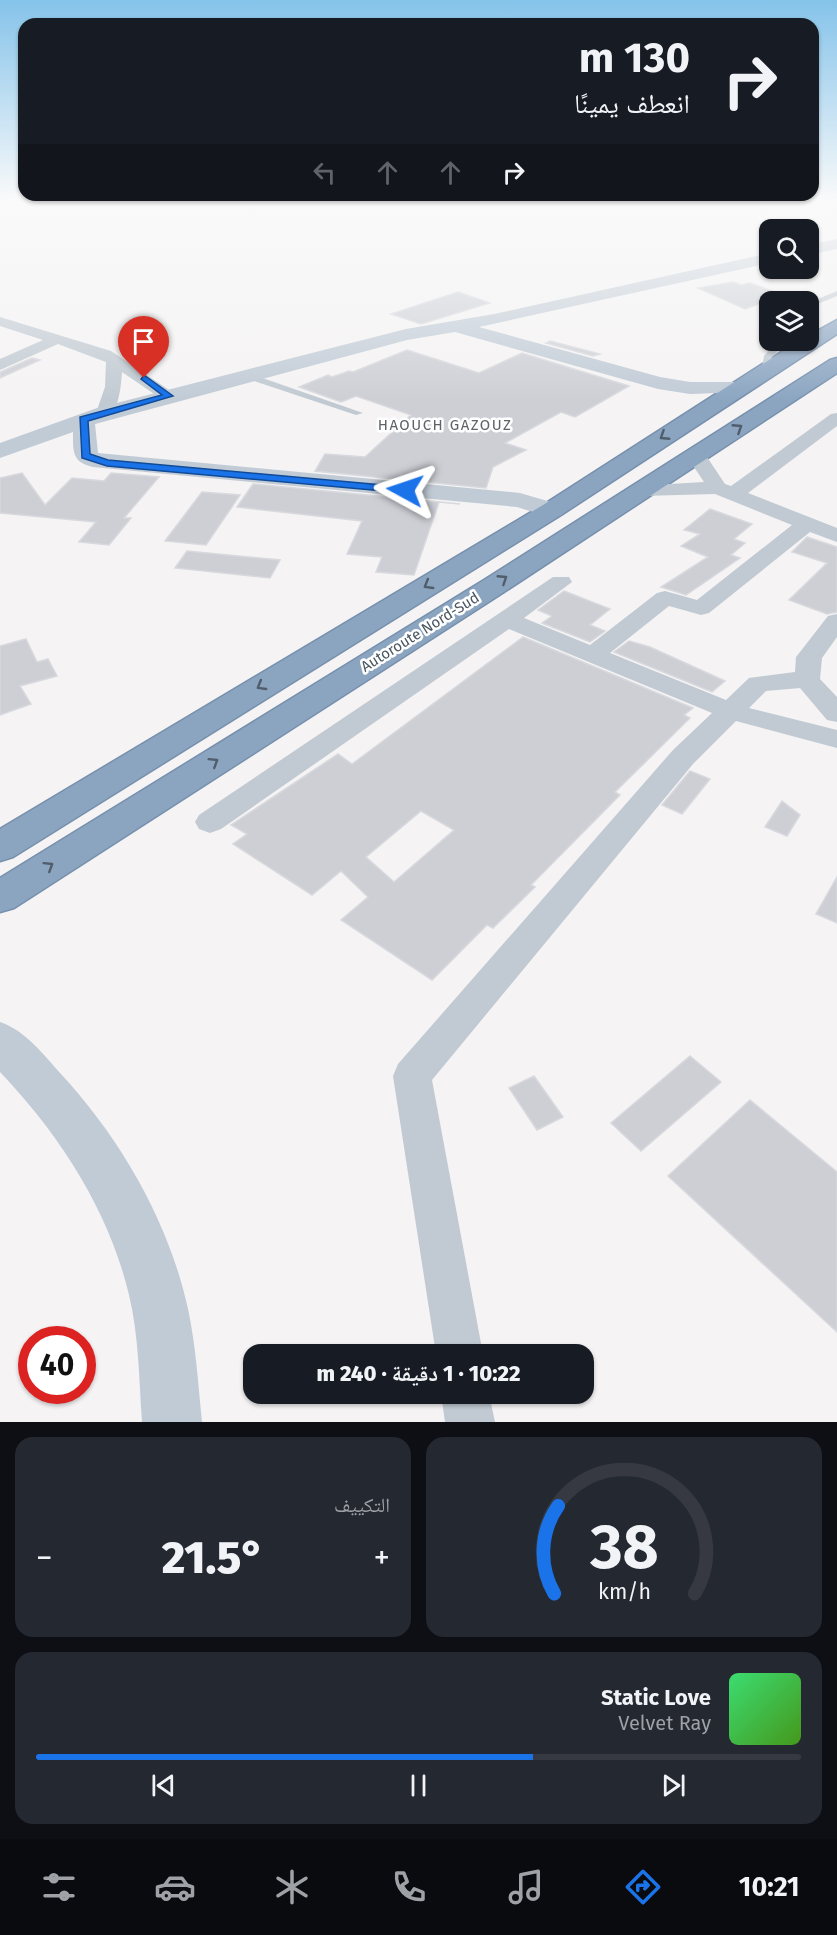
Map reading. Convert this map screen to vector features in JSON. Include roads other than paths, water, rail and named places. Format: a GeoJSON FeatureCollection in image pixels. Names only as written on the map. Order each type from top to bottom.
{"type":"FeatureCollection","features":[{"type":"Feature","properties":{"kind":"highway"},"geometry":{"type":"LineString","coordinates":[[0,847],[128,766],[552,510],[737,388],[837,326]]}},
{"type":"Feature","properties":{"kind":"highway","name":"Autoroute Nord-Sud"},"geometry":{"type":"LineString","coordinates":[[0,897],[837,364]]}},
{"type":"Feature","properties":{"kind":"highway"},"geometry":{"type":"LineString","coordinates":[[0,835],[128,766]]}},
{"type":"Feature","properties":{"kind":"street"},"geometry":{"type":"LineString","coordinates":[[0,451],[94,416],[418,332],[722,268]]}},
{"type":"Feature","properties":{"kind":"street"},"geometry":{"type":"LineString","coordinates":[[0,321],[95,350],[114,359],[169,396]]}},
{"type":"Feature","properties":{"kind":"street"},"geometry":{"type":"LineString","coordinates":[[454,326],[658,383],[706,389],[737,388]]}},
{"type":"Feature","properties":{"kind":"street"},"geometry":{"type":"LineString","coordinates":[[0,365],[57,339]]}},
{"type":"Feature","properties":{"kind":"street"},"geometry":{"type":"LineString","coordinates":[[114,359],[112,387],[94,416],[85,456],[107,463],[520,500],[552,510]]}},
{"type":"Feature","properties":{"kind":"street"},"geometry":{"type":"LineString","coordinates":[[658,383],[688,400],[698,414]]}},
{"type":"Feature","properties":{"kind":"street"},"geometry":{"type":"LineString","coordinates":[[726,491],[837,418]]}},
{"type":"Feature","properties":{"kind":"street"},"geometry":{"type":"LineString","coordinates":[[696,455],[726,491]]}},
{"type":"Feature","properties":{"kind":"street"},"geometry":{"type":"LineString","coordinates":[[642,490],[726,491],[837,536]]}},
{"type":"Feature","properties":{"kind":"street"},"geometry":{"type":"LineString","coordinates":[[592,655],[665,598],[701,608],[807,524]]}},
{"type":"Feature","properties":{"kind":"street"},"geometry":{"type":"LineString","coordinates":[[210,822],[561,582]]}},
{"type":"Feature","properties":{"kind":"street"},"geometry":{"type":"LineString","coordinates":[[508,620],[730,711],[837,739]]}},
{"type":"Feature","properties":{"kind":"street"},"geometry":{"type":"LineString","coordinates":[[837,621],[809,657],[807,680],[837,714]]}},
{"type":"Feature","properties":{"kind":"street"},"geometry":{"type":"LineString","coordinates":[[457,1344],[412,1076],[683,757],[758,684],[807,680]]}},
{"type":"Feature","properties":{"kind":"street"},"geometry":{"type":"LineString","coordinates":[[0,1041],[23,1064],[76,1128],[106,1174],[132,1227],[156,1294],[166,1348],[172,1422]]}},
{"type":"Feature","properties":{"kind":"street"},"geometry":{"type":"LineString","coordinates":[[467,1404],[470,1422]]}},
{"type":"Feature","properties":{"kind":"lane"},"geometry":{"type":"LineString","coordinates":[[819,301],[837,292]]}},
{"type":"Feature","properties":{"kind":"lane"},"geometry":{"type":"LineString","coordinates":[[764,371],[768,356],[773,351]]}},
{"type":"Feature","properties":{"kind":"lane"},"geometry":{"type":"LineString","coordinates":[[248,376],[359,413]]}},
{"type":"Feature","properties":{"kind":"district","name":"HAOUCH GAZOUZ"},"geometry":{"type":"Point","coordinates":[445,425]}}]}
